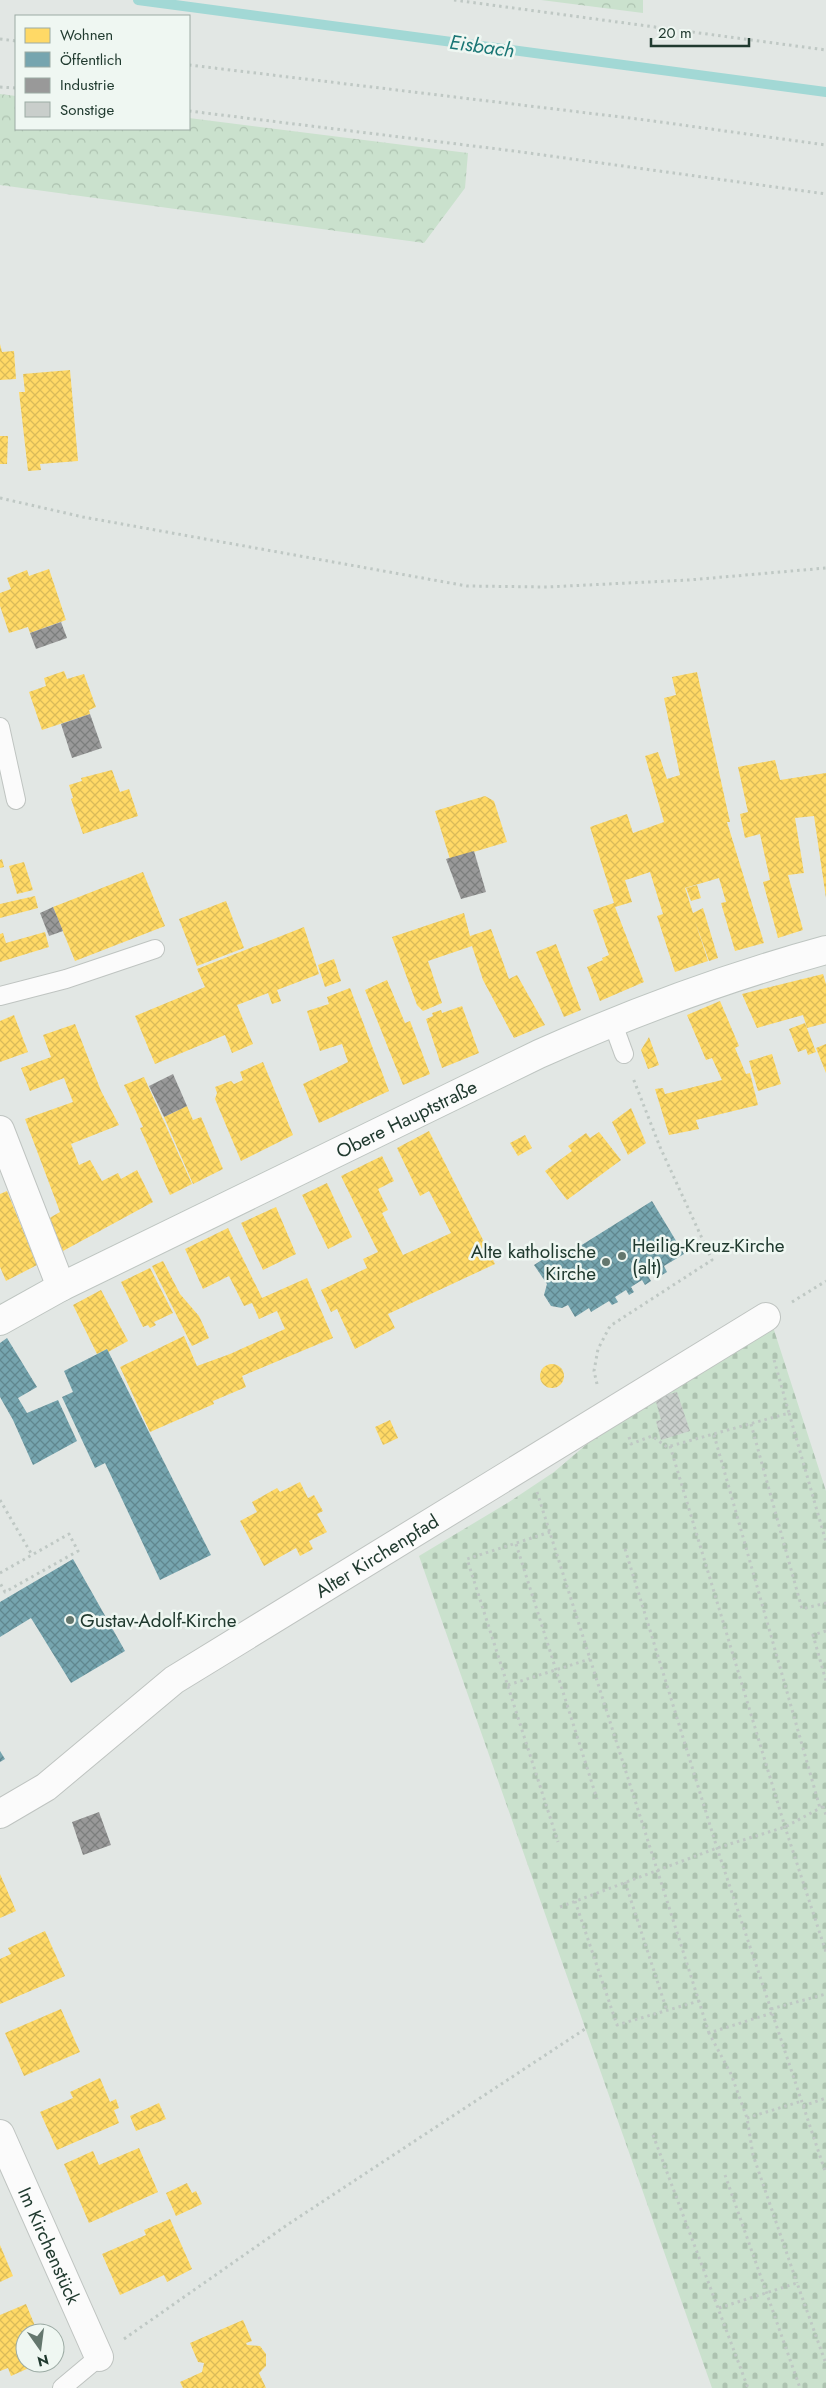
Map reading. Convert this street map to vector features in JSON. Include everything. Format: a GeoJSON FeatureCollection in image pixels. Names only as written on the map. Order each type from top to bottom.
{"type":"FeatureCollection","features":[{"type":"Feature","properties":{"kind":"street","name":"Obere Hauptstraße"},"geometry":{"type":"LineString","coordinates":[[0,1320],[60,1286],[384,1128],[612,1021],[691,991],[771,965],[826,950]]}},
{"type":"Feature","properties":{"kind":"street"},"geometry":{"type":"LineString","coordinates":[[0,1130],[60,1286]]}},
{"type":"Feature","properties":{"kind":"street","name":"Alter Kirchenpfad"},"geometry":{"type":"LineString","coordinates":[[0,1814],[46,1787],[174,1680],[616,1422],[766,1318]]}},
{"type":"Feature","properties":{"kind":"street","name":"Im Kirchenstück"},"geometry":{"type":"LineString","coordinates":[[0,2134],[99,2357]]}},
{"type":"Feature","properties":{"kind":"lane"},"geometry":{"type":"LineString","coordinates":[[0,727],[16,800]]}},
{"type":"Feature","properties":{"kind":"lane"},"geometry":{"type":"LineString","coordinates":[[0,996],[66,979],[155,949]]}},
{"type":"Feature","properties":{"kind":"lane"},"geometry":{"type":"LineString","coordinates":[[612,1021],[624,1054]]}},
{"type":"Feature","properties":{"kind":"lane"},"geometry":{"type":"LineString","coordinates":[[62,2388],[99,2357]]}},
{"type":"Feature","properties":{"kind":"path"},"geometry":{"type":"LineString","coordinates":[[454,0],[826,50]]}},
{"type":"Feature","properties":{"kind":"path"},"geometry":{"type":"LineString","coordinates":[[0,38],[15,41]]}},
{"type":"Feature","properties":{"kind":"path"},"geometry":{"type":"LineString","coordinates":[[190,66],[646,120],[826,145]]}},
{"type":"Feature","properties":{"kind":"path"},"geometry":{"type":"LineString","coordinates":[[0,86],[15,88]]}},
{"type":"Feature","properties":{"kind":"path"},"geometry":{"type":"LineString","coordinates":[[190,111],[504,150],[826,194]]}},
{"type":"Feature","properties":{"kind":"path"},"geometry":{"type":"LineString","coordinates":[[0,498],[93,519],[468,586],[547,587],[689,580],[826,568]]}},
{"type":"Feature","properties":{"kind":"path"},"geometry":{"type":"LineString","coordinates":[[624,1054],[660,1147],[712,1260],[610,1326],[598,1349],[594,1372],[616,1422],[631,1444],[652,1436],[667,1447],[789,1414]]}},
{"type":"Feature","properties":{"kind":"path"},"geometry":{"type":"LineString","coordinates":[[766,1318],[826,1281]]}},
{"type":"Feature","properties":{"kind":"path"},"geometry":{"type":"LineString","coordinates":[[773,1356],[826,1542]]}},
{"type":"Feature","properties":{"kind":"path"},"geometry":{"type":"LineString","coordinates":[[751,1424],[802,1609],[826,1603]]}},
{"type":"Feature","properties":{"kind":"path"},"geometry":{"type":"LineString","coordinates":[[714,1435],[826,1815]]}},
{"type":"Feature","properties":{"kind":"path"},"geometry":{"type":"LineString","coordinates":[[670,1446],[785,1827],[826,1952]]}},
{"type":"Feature","properties":{"kind":"path"},"geometry":{"type":"LineString","coordinates":[[534,1484],[709,2033],[731,2074],[747,2118],[753,2156],[826,2364]]}},
{"type":"Feature","properties":{"kind":"path"},"geometry":{"type":"LineString","coordinates":[[0,1500],[32,1555]]}},
{"type":"Feature","properties":{"kind":"path"},"geometry":{"type":"LineString","coordinates":[[550,1532],[468,1559],[558,1842]]}},
{"type":"Feature","properties":{"kind":"path"},"geometry":{"type":"LineString","coordinates":[[0,1572],[69,1534],[78,1551],[43,1574],[5,1592],[0,1583]]}},
{"type":"Feature","properties":{"kind":"path"},"geometry":{"type":"LineString","coordinates":[[516,1544],[597,1799]]}},
{"type":"Feature","properties":{"kind":"path"},"geometry":{"type":"LineString","coordinates":[[625,1550],[717,1848],[826,2174]]}},
{"type":"Feature","properties":{"kind":"path"},"geometry":{"type":"LineString","coordinates":[[826,1632],[813,1635],[826,1681]]}},
{"type":"Feature","properties":{"kind":"path"},"geometry":{"type":"LineString","coordinates":[[508,1686],[590,1659]]}},
{"type":"Feature","properties":{"kind":"path"},"geometry":{"type":"LineString","coordinates":[[560,1907],[717,1848],[785,1827],[823,1806]]}},
{"type":"Feature","properties":{"kind":"path"},"geometry":{"type":"LineString","coordinates":[[625,1882],[667,2011]]}},
{"type":"Feature","properties":{"kind":"path"},"geometry":{"type":"LineString","coordinates":[[575,1901],[617,2026],[699,2000]]}},
{"type":"Feature","properties":{"kind":"path"},"geometry":{"type":"LineString","coordinates":[[709,2033],[826,1994]]}},
{"type":"Feature","properties":{"kind":"path"},"geometry":{"type":"LineString","coordinates":[[99,2357],[287,2225],[585,2029]]}},
{"type":"Feature","properties":{"kind":"path"},"geometry":{"type":"LineString","coordinates":[[803,2106],[826,2098]]}},
{"type":"Feature","properties":{"kind":"path"},"geometry":{"type":"LineString","coordinates":[[747,2118],[802,2101]]}},
{"type":"Feature","properties":{"kind":"path"},"geometry":{"type":"LineString","coordinates":[[653,2135],[748,2388]]}},
{"type":"Feature","properties":{"kind":"path"},"geometry":{"type":"LineString","coordinates":[[724,2175],[800,2388]]}},
{"type":"Feature","properties":{"kind":"path"},"geometry":{"type":"LineString","coordinates":[[719,2308],[797,2283]]}},
{"type":"Feature","properties":{"kind":"green space"},"geometry":{"type":"Polygon","coordinates":[[[541,0],[643,0],[643,13],[541,0]]]}},
{"type":"Feature","properties":{"kind":"green space"},"geometry":{"type":"Polygon","coordinates":[[[0,94],[15,96],[15,130],[190,130],[190,118],[468,153],[465,188],[424,243],[0,185],[0,94]]]}},
{"type":"Feature","properties":{"kind":"green space"},"geometry":{"type":"Polygon","coordinates":[[[773,1327],[826,1491],[826,2388],[712,2388],[419,1556],[509,1502],[554,1472],[594,1438],[773,1327]]]}},
{"type":"Feature","properties":{"kind":"building: Wohnen"},"geometry":{"type":"Polygon","coordinates":[[[0,344],[2,352],[14,351],[16,379],[0,380],[0,344]]]}},
{"type":"Feature","properties":{"kind":"building: Wohnen"},"geometry":{"type":"Polygon","coordinates":[[[70,370],[78,461],[40,464],[41,470],[28,471],[19,392],[25,392],[23,374],[70,370]]]}},
{"type":"Feature","properties":{"kind":"building: Wohnen"},"geometry":{"type":"Polygon","coordinates":[[[0,436],[8,436],[7,464],[0,464],[0,436]]]}},
{"type":"Feature","properties":{"kind":"building: Wohnen"},"geometry":{"type":"Polygon","coordinates":[[[49,569],[66,620],[30,633],[28,627],[9,633],[0,606],[0,593],[11,589],[7,578],[27,570],[29,576],[49,569]]]}},
{"type":"Feature","properties":{"kind":"building: Wohnen"},"geometry":{"type":"Polygon","coordinates":[[[64,671],[67,679],[84,674],[96,707],[89,710],[90,714],[42,730],[29,692],[46,686],[44,678],[64,671]]]}},
{"type":"Feature","properties":{"kind":"building: Wohnen"},"geometry":{"type":"Polygon","coordinates":[[[697,672],[730,822],[727,822],[764,943],[735,951],[721,903],[726,902],[719,878],[685,888],[693,913],[703,908],[718,958],[709,961],[695,921],[708,961],[675,972],[657,916],[663,914],[650,872],[625,880],[632,902],[615,907],[644,982],[600,1001],[587,967],[603,960],[602,958],[609,955],[593,910],[614,903],[590,827],[627,814],[633,833],[664,822],[645,756],[658,752],[667,779],[680,775],[664,698],[676,695],[672,677],[697,672]]]}},
{"type":"Feature","properties":{"kind":"building: Wohnen"},"geometry":{"type":"Polygon","coordinates":[[[775,760],[780,780],[826,773],[826,898],[814,816],[795,818],[804,873],[788,875],[803,930],[778,938],[763,882],[770,880],[760,834],[745,838],[740,814],[748,812],[738,767],[775,760]]]}},
{"type":"Feature","properties":{"kind":"building: Wohnen"},"geometry":{"type":"Polygon","coordinates":[[[112,770],[120,792],[129,789],[138,816],[83,834],[71,799],[73,798],[69,785],[82,781],[81,778],[112,770]]]}},
{"type":"Feature","properties":{"kind":"building: Wohnen"},"geometry":{"type":"Polygon","coordinates":[[[485,796],[494,801],[507,842],[450,859],[435,811],[485,796]]]}},
{"type":"Feature","properties":{"kind":"building: Wohnen"},"geometry":{"type":"Polygon","coordinates":[[[2,859],[4,867],[0,868],[0,860],[2,859]]]}},
{"type":"Feature","properties":{"kind":"building: Wohnen"},"geometry":{"type":"Polygon","coordinates":[[[24,862],[33,890],[17,894],[9,866],[24,862]]]}},
{"type":"Feature","properties":{"kind":"building: Wohnen"},"geometry":{"type":"Polygon","coordinates":[[[143,872],[165,926],[75,961],[53,907],[143,872]]]}},
{"type":"Feature","properties":{"kind":"building: Wohnen"},"geometry":{"type":"Polygon","coordinates":[[[697,885],[701,898],[691,901],[686,888],[697,885]]]}},
{"type":"Feature","properties":{"kind":"building: Wohnen"},"geometry":{"type":"Polygon","coordinates":[[[35,896],[38,908],[0,918],[0,904],[35,896]]]}},
{"type":"Feature","properties":{"kind":"building: Wohnen"},"geometry":{"type":"Polygon","coordinates":[[[226,901],[244,948],[197,966],[179,919],[226,901]]]}},
{"type":"Feature","properties":{"kind":"building: Wohnen"},"geometry":{"type":"Polygon","coordinates":[[[464,913],[470,936],[491,929],[509,979],[517,975],[545,1025],[514,1038],[483,980],[472,946],[428,961],[442,1003],[423,1011],[417,1005],[392,937],[464,913]]]}},
{"type":"Feature","properties":{"kind":"building: Wohnen"},"geometry":{"type":"Polygon","coordinates":[[[304,927],[319,974],[277,990],[281,1001],[272,1004],[268,993],[237,1005],[253,1044],[232,1053],[225,1035],[155,1064],[135,1016],[205,987],[197,969],[304,927]]]}},
{"type":"Feature","properties":{"kind":"building: Wohnen"},"geometry":{"type":"Polygon","coordinates":[[[45,932],[49,947],[0,962],[0,934],[3,933],[6,943],[45,932]]]}},
{"type":"Feature","properties":{"kind":"building: Wohnen"},"geometry":{"type":"Polygon","coordinates":[[[556,944],[581,1010],[564,1017],[536,952],[556,944]]]}},
{"type":"Feature","properties":{"kind":"building: Wohnen"},"geometry":{"type":"Polygon","coordinates":[[[334,959],[341,981],[325,987],[318,965],[334,959]]]}},
{"type":"Feature","properties":{"kind":"building: Wohnen"},"geometry":{"type":"Polygon","coordinates":[[[823,974],[826,984],[826,1023],[807,1028],[803,1015],[757,1028],[742,994],[823,974]]]}},
{"type":"Feature","properties":{"kind":"building: Wohnen"},"geometry":{"type":"Polygon","coordinates":[[[387,980],[405,1023],[410,1021],[430,1074],[403,1085],[365,990],[387,980]]]}},
{"type":"Feature","properties":{"kind":"building: Wohnen"},"geometry":{"type":"Polygon","coordinates":[[[350,988],[389,1091],[319,1123],[303,1084],[348,1062],[342,1044],[320,1051],[307,1011],[329,1004],[327,997],[350,988]]]}},
{"type":"Feature","properties":{"kind":"building: Wohnen"},"geometry":{"type":"Polygon","coordinates":[[[720,1001],[739,1046],[735,1048],[746,1074],[750,1073],[758,1105],[696,1120],[699,1129],[669,1135],[655,1089],[663,1088],[665,1094],[722,1080],[712,1058],[706,1060],[687,1015],[720,1001]]]}},
{"type":"Feature","properties":{"kind":"building: Wohnen"},"geometry":{"type":"Polygon","coordinates":[[[462,1006],[479,1053],[442,1068],[426,1019],[433,1016],[432,1013],[441,1010],[442,1013],[462,1006]]]}},
{"type":"Feature","properties":{"kind":"building: Wohnen"},"geometry":{"type":"Polygon","coordinates":[[[14,1015],[28,1052],[0,1062],[0,1021],[14,1015]]]}},
{"type":"Feature","properties":{"kind":"building: Wohnen"},"geometry":{"type":"Polygon","coordinates":[[[805,1023],[816,1052],[808,1055],[806,1049],[798,1052],[789,1029],[805,1023]]]}},
{"type":"Feature","properties":{"kind":"building: Wohnen"},"geometry":{"type":"Polygon","coordinates":[[[75,1024],[101,1091],[119,1125],[71,1144],[79,1165],[90,1160],[102,1181],[118,1173],[121,1179],[137,1170],[153,1202],[63,1251],[46,1220],[60,1212],[25,1119],[73,1102],[64,1078],[30,1091],[21,1068],[51,1057],[43,1035],[75,1024]]]}},
{"type":"Feature","properties":{"kind":"building: Wohnen"},"geometry":{"type":"Polygon","coordinates":[[[649,1037],[659,1065],[648,1069],[641,1050],[649,1037]]]}},
{"type":"Feature","properties":{"kind":"building: Wohnen"},"geometry":{"type":"Polygon","coordinates":[[[826,1044],[826,1073],[816,1048],[826,1044]]]}},
{"type":"Feature","properties":{"kind":"building: Wohnen"},"geometry":{"type":"Polygon","coordinates":[[[772,1054],[781,1084],[758,1091],[749,1061],[772,1054]]]}},
{"type":"Feature","properties":{"kind":"building: Wohnen"},"geometry":{"type":"Polygon","coordinates":[[[263,1062],[293,1135],[241,1161],[215,1099],[217,1093],[215,1087],[231,1081],[234,1084],[243,1080],[240,1072],[263,1062]]]}},
{"type":"Feature","properties":{"kind":"building: Wohnen"},"geometry":{"type":"Polygon","coordinates":[[[144,1077],[192,1184],[170,1195],[140,1128],[143,1127],[124,1085],[144,1077]]]}},
{"type":"Feature","properties":{"kind":"building: Wohnen"},"geometry":{"type":"Polygon","coordinates":[[[187,1106],[193,1120],[201,1117],[223,1169],[193,1184],[164,1117],[187,1106]]]}},
{"type":"Feature","properties":{"kind":"building: Wohnen"},"geometry":{"type":"Polygon","coordinates":[[[631,1108],[646,1143],[628,1155],[612,1122],[631,1108]]]}},
{"type":"Feature","properties":{"kind":"building: Wohnen"},"geometry":{"type":"Polygon","coordinates":[[[429,1131],[495,1264],[388,1314],[395,1328],[355,1349],[337,1309],[331,1312],[321,1290],[367,1268],[363,1259],[378,1252],[341,1176],[382,1156],[394,1181],[378,1189],[388,1210],[382,1213],[403,1255],[451,1233],[429,1191],[420,1196],[397,1148],[429,1131]]]}},
{"type":"Feature","properties":{"kind":"building: Wohnen"},"geometry":{"type":"Polygon","coordinates":[[[599,1132],[621,1160],[567,1200],[545,1171],[572,1151],[568,1146],[586,1133],[590,1138],[599,1132]]]}},
{"type":"Feature","properties":{"kind":"building: Wohnen"},"geometry":{"type":"Polygon","coordinates":[[[525,1135],[532,1148],[518,1156],[510,1143],[525,1135]]]}},
{"type":"Feature","properties":{"kind":"building: Wohnen"},"geometry":{"type":"Polygon","coordinates":[[[327,1183],[352,1237],[328,1249],[302,1195],[327,1183]]]}},
{"type":"Feature","properties":{"kind":"building: Wohnen"},"geometry":{"type":"Polygon","coordinates":[[[7,1191],[37,1265],[6,1281],[0,1267],[0,1194],[7,1191]]]}},
{"type":"Feature","properties":{"kind":"building: Wohnen"},"geometry":{"type":"Polygon","coordinates":[[[276,1207],[296,1254],[263,1270],[241,1223],[276,1207]]]}},
{"type":"Feature","properties":{"kind":"building: Wohnen"},"geometry":{"type":"Polygon","coordinates":[[[228,1228],[262,1298],[307,1278],[333,1338],[242,1376],[246,1387],[213,1401],[214,1404],[150,1432],[120,1367],[184,1336],[197,1366],[230,1354],[285,1329],[277,1311],[259,1319],[252,1303],[244,1306],[229,1276],[203,1289],[185,1249],[228,1228]]]}},
{"type":"Feature","properties":{"kind":"building: Wohnen"},"geometry":{"type":"Polygon","coordinates":[[[163,1261],[180,1294],[199,1316],[209,1338],[192,1346],[152,1266],[163,1261]]]}},
{"type":"Feature","properties":{"kind":"building: Wohnen"},"geometry":{"type":"Polygon","coordinates":[[[150,1268],[173,1313],[154,1322],[156,1325],[150,1328],[148,1325],[143,1327],[121,1282],[150,1268]]]}},
{"type":"Feature","properties":{"kind":"building: Wohnen"},"geometry":{"type":"Polygon","coordinates":[[[101,1290],[128,1341],[108,1352],[107,1349],[97,1354],[73,1305],[101,1290]]]}},
{"type":"Feature","properties":{"kind":"building: Wohnen"},"geometry":{"type":"Polygon","coordinates":[[[552,1364],[561,1367],[564,1376],[561,1385],[552,1388],[543,1385],[540,1376],[543,1367],[552,1364]]]}},
{"type":"Feature","properties":{"kind":"building: Wohnen"},"geometry":{"type":"Polygon","coordinates":[[[390,1420],[398,1438],[383,1445],[375,1427],[390,1420]]]}},
{"type":"Feature","properties":{"kind":"building: Wohnen"},"geometry":{"type":"Polygon","coordinates":[[[300,1482],[308,1498],[314,1495],[323,1511],[317,1514],[327,1532],[309,1541],[313,1549],[300,1556],[296,1548],[264,1566],[240,1521],[257,1512],[252,1502],[277,1488],[280,1492],[300,1482]]]}},
{"type":"Feature","properties":{"kind":"building: Wohnen"},"geometry":{"type":"Polygon","coordinates":[[[0,1874],[16,1911],[0,1918],[0,1874]]]}},
{"type":"Feature","properties":{"kind":"building: Wohnen"},"geometry":{"type":"Polygon","coordinates":[[[45,1931],[65,1976],[0,2004],[0,1959],[11,1954],[8,1948],[45,1931]]]}},
{"type":"Feature","properties":{"kind":"building: Wohnen"},"geometry":{"type":"Polygon","coordinates":[[[61,2009],[80,2052],[24,2076],[5,2033],[61,2009]]]}},
{"type":"Feature","properties":{"kind":"building: Wohnen"},"geometry":{"type":"Polygon","coordinates":[[[100,2078],[110,2102],[116,2099],[119,2108],[114,2110],[119,2123],[57,2150],[40,2112],[73,2098],[70,2092],[100,2078]]]}},
{"type":"Feature","properties":{"kind":"building: Wohnen"},"geometry":{"type":"Polygon","coordinates":[[[159,2103],[166,2119],[136,2131],[130,2116],[159,2103]]]}},
{"type":"Feature","properties":{"kind":"building: Wohnen"},"geometry":{"type":"Polygon","coordinates":[[[139,2148],[158,2192],[89,2223],[64,2164],[93,2151],[99,2165],[139,2148]]]}},
{"type":"Feature","properties":{"kind":"building: Wohnen"},"geometry":{"type":"Polygon","coordinates":[[[187,2183],[192,2193],[196,2191],[202,2204],[176,2216],[166,2193],[187,2183]]]}},
{"type":"Feature","properties":{"kind":"building: Wohnen"},"geometry":{"type":"Polygon","coordinates":[[[170,2219],[192,2269],[167,2282],[164,2275],[120,2295],[102,2254],[146,2235],[144,2230],[170,2219]]]}},
{"type":"Feature","properties":{"kind":"building: Wohnen"},"geometry":{"type":"Polygon","coordinates":[[[0,2245],[13,2276],[0,2282],[0,2245]]]}},
{"type":"Feature","properties":{"kind":"building: Wohnen"},"geometry":{"type":"Polygon","coordinates":[[[26,2304],[34,2323],[15,2323],[15,2373],[18,2373],[11,2376],[8,2368],[0,2371],[0,2315],[26,2304]]]}},
{"type":"Feature","properties":{"kind":"building: Wohnen"},"geometry":{"type":"Polygon","coordinates":[[[243,2320],[252,2341],[246,2343],[247,2345],[260,2346],[266,2354],[266,2366],[259,2373],[266,2388],[183,2388],[180,2382],[202,2372],[204,2363],[198,2362],[190,2343],[243,2320]]]}},
{"type":"Feature","properties":{"kind":"building: Öffentlich","name":"Heilig-Kreuz-Kirche (alt)"},"geometry":{"type":"Polygon","coordinates":[[[652,1201],[684,1254],[664,1266],[667,1272],[662,1275],[659,1270],[648,1276],[651,1281],[645,1285],[642,1280],[631,1287],[634,1292],[629,1295],[626,1290],[615,1297],[618,1302],[612,1305],[609,1301],[591,1312],[589,1308],[575,1317],[568,1305],[562,1308],[551,1306],[544,1295],[547,1284],[534,1265],[556,1251],[561,1258],[652,1201]]]}},
{"type":"Feature","properties":{"kind":"building: Öffentlich"},"geometry":{"type":"Polygon","coordinates":[[[7,1338],[37,1387],[18,1398],[27,1413],[58,1400],[77,1441],[33,1465],[13,1420],[0,1397],[0,1343],[7,1338]]]}},
{"type":"Feature","properties":{"kind":"building: Öffentlich"},"geometry":{"type":"Polygon","coordinates":[[[107,1349],[211,1555],[160,1580],[105,1463],[95,1468],[62,1397],[73,1392],[64,1371],[107,1349]]]}},
{"type":"Feature","properties":{"kind":"building: Öffentlich","name":"Gustav-Adolf-Kirche"},"geometry":{"type":"Polygon","coordinates":[[[73,1559],[125,1651],[71,1683],[31,1618],[0,1637],[0,1602],[73,1559]]]}},
{"type":"Feature","properties":{"kind":"building: Öffentlich"},"geometry":{"type":"Polygon","coordinates":[[[0,1751],[5,1759],[0,1762],[0,1751]]]}},
{"type":"Feature","properties":{"kind":"building: Industrie"},"geometry":{"type":"Polygon","coordinates":[[[61,622],[67,638],[36,649],[30,633],[61,622]]]}},
{"type":"Feature","properties":{"kind":"building: Industrie"},"geometry":{"type":"Polygon","coordinates":[[[90,714],[102,748],[72,758],[61,724],[90,714]]]}},
{"type":"Feature","properties":{"kind":"building: Industrie"},"geometry":{"type":"Polygon","coordinates":[[[474,851],[486,892],[461,899],[446,859],[474,851]]]}},
{"type":"Feature","properties":{"kind":"building: Industrie"},"geometry":{"type":"Polygon","coordinates":[[[53,907],[63,931],[49,936],[40,913],[53,907]]]}},
{"type":"Feature","properties":{"kind":"building: Industrie"},"geometry":{"type":"Polygon","coordinates":[[[173,1074],[187,1106],[164,1117],[149,1086],[173,1074]]]}},
{"type":"Feature","properties":{"kind":"building: Industrie"},"geometry":{"type":"Polygon","coordinates":[[[99,1812],[111,1845],[83,1855],[72,1822],[99,1812]]]}},
{"type":"Feature","properties":{"kind":"building: Sonstige"},"geometry":{"type":"Polygon","coordinates":[[[677,1392],[690,1431],[661,1440],[656,1421],[661,1420],[655,1398],[677,1392]]]}},
{"type":"Feature","properties":{"kind":"waterway","name":"Eisbach"},"geometry":{"type":"LineString","coordinates":[[138,0],[826,92]]}},
{"type":"Feature","properties":{"kind":"place","name":"Heilig-Kreuz-Kirche (alt)"},"geometry":{"type":"Point","coordinates":[622,1256]}},
{"type":"Feature","properties":{"kind":"place","name":"Alte katholische Kirche"},"geometry":{"type":"Point","coordinates":[606,1262]}},
{"type":"Feature","properties":{"kind":"place","name":"Gustav-Adolf-Kirche"},"geometry":{"type":"Point","coordinates":[70,1620]}}]}
